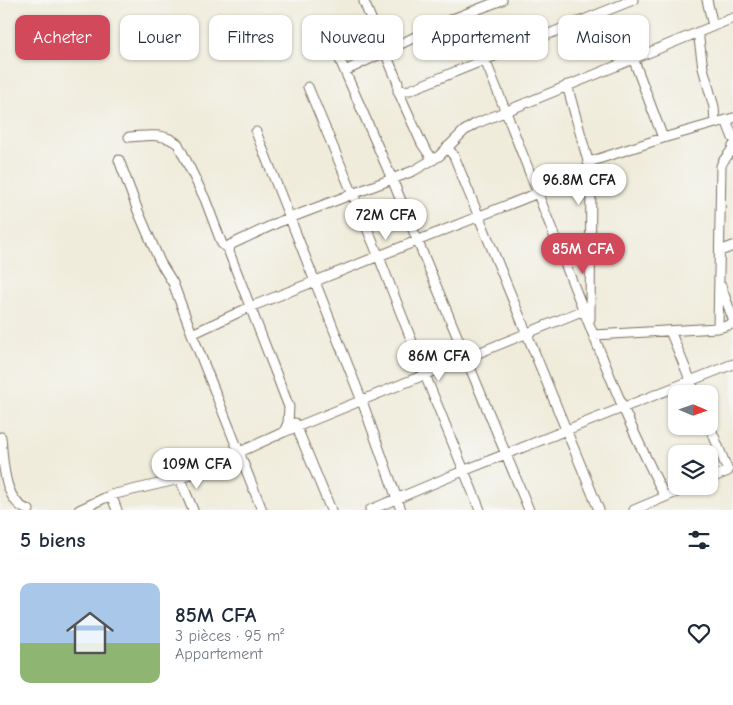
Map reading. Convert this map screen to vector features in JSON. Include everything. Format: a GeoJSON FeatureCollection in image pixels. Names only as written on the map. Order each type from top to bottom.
{"type":"FeatureCollection","features":[{"type":"Feature","properties":{"kind":"street"},"geometry":{"type":"LineString","coordinates":[[403,42],[450,20],[502,0]]}},
{"type":"Feature","properties":{"kind":"street"},"geometry":{"type":"LineString","coordinates":[[548,34],[633,0]]}},
{"type":"Feature","properties":{"kind":"street"},"geometry":{"type":"LineString","coordinates":[[707,0],[713,26]]}},
{"type":"Feature","properties":{"kind":"street"},"geometry":{"type":"LineString","coordinates":[[364,2],[369,15]]}},
{"type":"Feature","properties":{"kind":"street"},"geometry":{"type":"LineString","coordinates":[[649,52],[733,18]]}},
{"type":"Feature","properties":{"kind":"street"},"geometry":{"type":"LineString","coordinates":[[698,32],[703,68],[714,108],[715,123]]}},
{"type":"Feature","properties":{"kind":"street"},"geometry":{"type":"LineString","coordinates":[[340,60],[392,179],[529,510]]}},
{"type":"Feature","properties":{"kind":"street"},"geometry":{"type":"LineString","coordinates":[[345,71],[366,60]]}},
{"type":"Feature","properties":{"kind":"street"},"geometry":{"type":"LineString","coordinates":[[388,60],[398,83],[398,91],[422,144],[433,160]]}},
{"type":"Feature","properties":{"kind":"street"},"geometry":{"type":"LineString","coordinates":[[398,91],[410,90],[485,60],[623,407],[665,497]]}},
{"type":"Feature","properties":{"kind":"street"},"geometry":{"type":"LineString","coordinates":[[228,248],[230,245],[289,218],[413,171],[433,160],[464,131],[475,124],[628,60]]}},
{"type":"Feature","properties":{"kind":"street"},"geometry":{"type":"LineString","coordinates":[[634,60],[663,138]]}},
{"type":"Feature","properties":{"kind":"street"},"geometry":{"type":"LineString","coordinates":[[567,85],[591,172],[592,331]]}},
{"type":"Feature","properties":{"kind":"street"},"geometry":{"type":"LineString","coordinates":[[308,86],[379,257],[480,510]]}},
{"type":"Feature","properties":{"kind":"street"},"geometry":{"type":"LineString","coordinates":[[589,162],[729,119],[733,138]]}},
{"type":"Feature","properties":{"kind":"street"},"geometry":{"type":"LineString","coordinates":[[256,132],[362,400],[401,510]]}},
{"type":"Feature","properties":{"kind":"street"},"geometry":{"type":"LineString","coordinates":[[129,137],[158,135],[171,138],[178,144],[205,200],[222,244],[228,248],[296,426],[331,510]]}},
{"type":"Feature","properties":{"kind":"street"},"geometry":{"type":"LineString","coordinates":[[718,328],[721,166],[722,161],[730,154],[733,146]]}},
{"type":"Feature","properties":{"kind":"street"},"geometry":{"type":"LineString","coordinates":[[447,147],[454,156],[599,510]]}},
{"type":"Feature","properties":{"kind":"street"},"geometry":{"type":"LineString","coordinates":[[119,160],[156,253],[173,282],[262,510]]}},
{"type":"Feature","properties":{"kind":"street"},"geometry":{"type":"LineString","coordinates":[[192,334],[250,307],[479,218],[591,172]]}},
{"type":"Feature","properties":{"kind":"street"},"geometry":{"type":"LineString","coordinates":[[720,251],[733,246]]}},
{"type":"Feature","properties":{"kind":"street"},"geometry":{"type":"LineString","coordinates":[[719,280],[733,319]]}},
{"type":"Feature","properties":{"kind":"street"},"geometry":{"type":"LineString","coordinates":[[79,510],[111,496],[180,479],[240,454],[296,426],[584,310]]}},
{"type":"Feature","properties":{"kind":"street"},"geometry":{"type":"LineString","coordinates":[[592,331],[718,328],[733,324]]}},
{"type":"Feature","properties":{"kind":"street"},"geometry":{"type":"LineString","coordinates":[[670,330],[693,385]]}},
{"type":"Feature","properties":{"kind":"street"},"geometry":{"type":"LineString","coordinates":[[370,510],[733,364]]}},
{"type":"Feature","properties":{"kind":"street"},"geometry":{"type":"LineString","coordinates":[[284,432],[288,424],[289,407]]}},
{"type":"Feature","properties":{"kind":"street"},"geometry":{"type":"LineString","coordinates":[[1,437],[4,471],[9,488],[22,508],[29,510]]}},
{"type":"Feature","properties":{"kind":"street"},"geometry":{"type":"LineString","coordinates":[[718,446],[728,471],[718,475]]}},
{"type":"Feature","properties":{"kind":"street"},"geometry":{"type":"LineString","coordinates":[[180,479],[193,510]]}},
{"type":"Feature","properties":{"kind":"street"},"geometry":{"type":"LineString","coordinates":[[634,510],[670,495]]}},
{"type":"Feature","properties":{"kind":"street"},"geometry":{"type":"LineString","coordinates":[[111,496],[117,510]]}}]}
